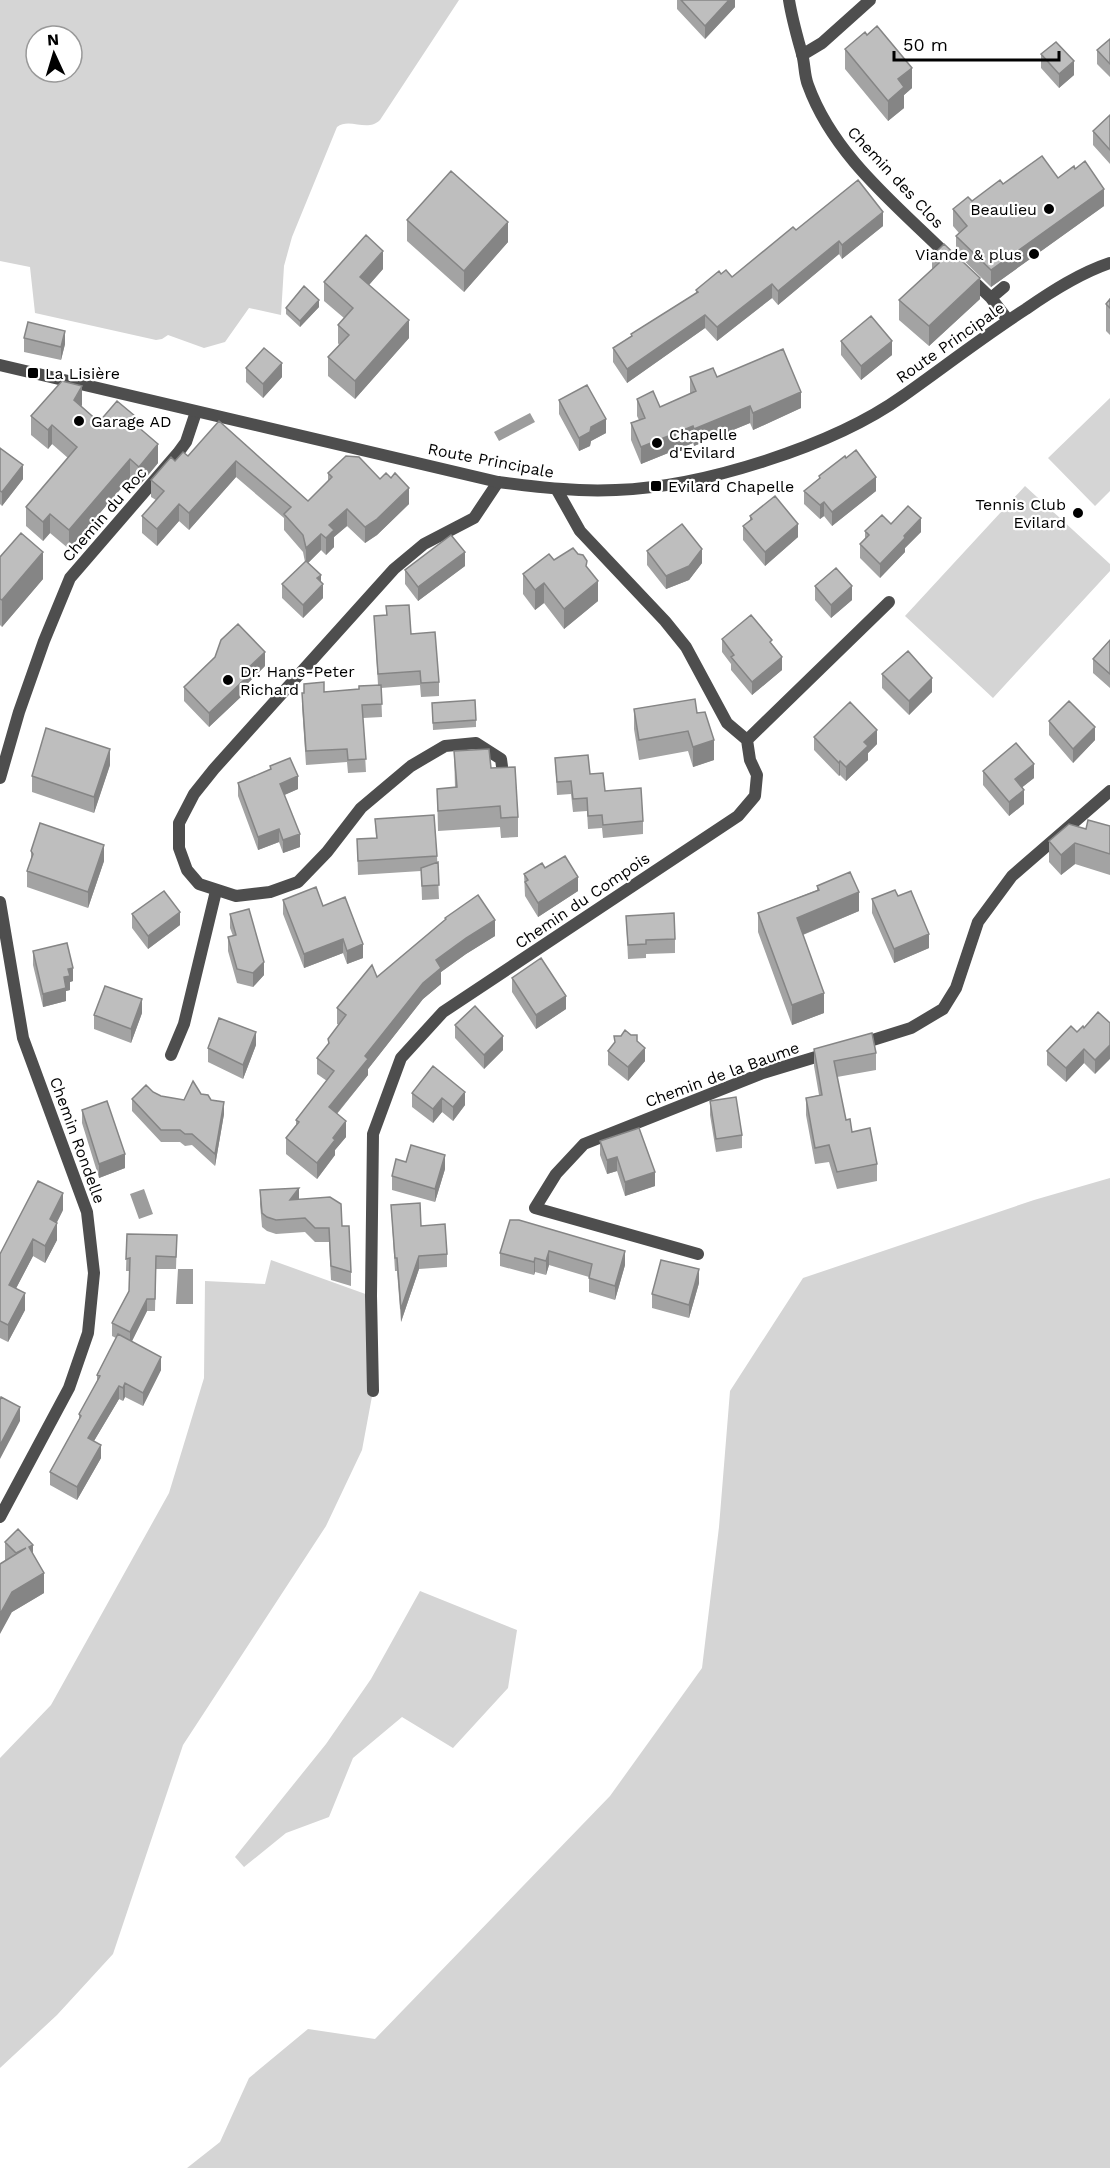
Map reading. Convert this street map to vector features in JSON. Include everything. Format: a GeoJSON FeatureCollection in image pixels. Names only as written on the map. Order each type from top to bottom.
{"type":"FeatureCollection","features":[{"type":"Feature","properties":{"kind":"street","name":"Chemin des Clos"},"geometry":{"type":"LineString","coordinates":[[789,0],[807,84],[825,122],[846,153],[908,218],[991,298],[1008,321]]}},
{"type":"Feature","properties":{"kind":"street"},"geometry":{"type":"LineString","coordinates":[[802,55],[822,43],[870,0]]}},
{"type":"Feature","properties":{"kind":"street","name":"Route Principale"},"geometry":{"type":"LineString","coordinates":[[0,365],[498,482],[557,490],[618,490],[683,482],[743,467],[838,432],[900,398],[1008,321],[1058,289],[1110,263]]}},
{"type":"Feature","properties":{"kind":"street"},"geometry":{"type":"LineString","coordinates":[[991,298],[1004,287]]}},
{"type":"Feature","properties":{"kind":"street","name":"Chemin du Roc"},"geometry":{"type":"LineString","coordinates":[[0,778],[40,651],[70,578],[178,453],[189,435],[196,412]]}},
{"type":"Feature","properties":{"kind":"street"},"geometry":{"type":"LineString","coordinates":[[498,482],[474,518],[424,544],[394,569],[194,795],[179,822],[179,848],[187,870],[199,884],[236,896],[270,892],[298,882],[327,852],[361,808],[411,766],[445,746],[476,743],[501,759],[503,774]]}},
{"type":"Feature","properties":{"kind":"street"},"geometry":{"type":"LineString","coordinates":[[557,490],[580,531],[665,621],[686,647],[727,723],[747,740],[889,602]]}},
{"type":"Feature","properties":{"kind":"street","name":"Chemin du Compois"},"geometry":{"type":"LineString","coordinates":[[373,1391],[373,1134],[400,1058],[443,1012],[738,816],[755,796],[757,775],[750,760],[747,740]]}},
{"type":"Feature","properties":{"kind":"street","name":"Chemin de la Baume"},"geometry":{"type":"LineString","coordinates":[[698,1254],[535,1208],[556,1174],[584,1144],[764,1073],[911,1028],[943,1009],[956,988],[978,922],[1012,876],[1110,791]]}},
{"type":"Feature","properties":{"kind":"street"},"geometry":{"type":"LineString","coordinates":[[171,1055],[184,1024],[216,891]]}},
{"type":"Feature","properties":{"kind":"street","name":"Chemin Rondelle"},"geometry":{"type":"LineString","coordinates":[[0,902],[23,1038],[87,1212],[94,1273],[88,1334],[69,1388],[0,1517]]}},
{"type":"Feature","properties":{"kind":"shaded area"},"geometry":{"type":"Polygon","coordinates":[[[0,0],[459,0],[380,120],[370,125],[342,124],[337,127],[292,237],[284,266],[281,315],[249,308],[225,342],[204,348],[168,335],[156,340],[35,313],[30,267],[0,261],[0,0]]]}},
{"type":"Feature","properties":{"kind":"shaded area"},"geometry":{"type":"Polygon","coordinates":[[[1110,398],[1110,491],[1095,506],[1048,458],[1110,398]]]}},
{"type":"Feature","properties":{"kind":"shaded area"},"geometry":{"type":"Polygon","coordinates":[[[530,413],[535,422],[499,441],[494,432],[530,413]]]}},
{"type":"Feature","properties":{"kind":"shaded area"},"geometry":{"type":"Polygon","coordinates":[[[1025,486],[1110,564],[1110,571],[993,698],[905,616],[1025,486]]]}},
{"type":"Feature","properties":{"kind":"shaded area"},"geometry":{"type":"Polygon","coordinates":[[[1110,1178],[1110,2168],[187,2168],[220,2142],[249,2078],[308,2029],[375,2039],[610,1796],[702,1668],[719,1527],[730,1391],[803,1278],[1034,1200],[1110,1178]]]}},
{"type":"Feature","properties":{"kind":"shaded area"},"geometry":{"type":"Polygon","coordinates":[[[144,1189],[153,1214],[139,1219],[130,1194],[144,1189]]]}},
{"type":"Feature","properties":{"kind":"shaded area"},"geometry":{"type":"Polygon","coordinates":[[[271,1260],[371,1296],[373,1391],[362,1450],[326,1526],[183,1745],[113,1954],[57,2015],[0,2068],[0,1758],[51,1705],[169,1493],[204,1378],[205,1281],[265,1284],[271,1260]]]}},
{"type":"Feature","properties":{"kind":"shaded area"},"geometry":{"type":"Polygon","coordinates":[[[178,1269],[193,1269],[193,1304],[176,1304],[178,1269]]]}},
{"type":"Feature","properties":{"kind":"shaded area"},"geometry":{"type":"Polygon","coordinates":[[[420,1591],[517,1630],[508,1688],[453,1748],[402,1717],[353,1758],[329,1817],[286,1833],[244,1867],[235,1857],[326,1744],[371,1679],[420,1591]]]}},
{"type":"Feature","properties":{"kind":"building"},"geometry":{"type":"Polygon","coordinates":[[[681,0],[729,0],[705,26],[681,0]]]}},
{"type":"Feature","properties":{"kind":"building"},"geometry":{"type":"Polygon","coordinates":[[[877,26],[912,68],[898,79],[904,87],[888,101],[845,49],[865,32],[867,35],[877,26]]]}},
{"type":"Feature","properties":{"kind":"building"},"geometry":{"type":"Polygon","coordinates":[[[1110,39],[1110,64],[1097,50],[1110,39]]]}},
{"type":"Feature","properties":{"kind":"building"},"geometry":{"type":"Polygon","coordinates":[[[1056,42],[1074,61],[1059,74],[1041,54],[1056,42]]]}},
{"type":"Feature","properties":{"kind":"building"},"geometry":{"type":"Polygon","coordinates":[[[1110,115],[1110,150],[1093,131],[1110,115]]]}},
{"type":"Feature","properties":{"kind":"building"},"geometry":{"type":"Polygon","coordinates":[[[1042,156],[1058,178],[1085,161],[1104,189],[991,270],[956,236],[967,226],[953,209],[968,197],[972,201],[1000,180],[1003,184],[1042,156]]]}},
{"type":"Feature","properties":{"kind":"building"},"geometry":{"type":"Polygon","coordinates":[[[451,171],[508,222],[464,271],[407,220],[451,171]]]}},
{"type":"Feature","properties":{"kind":"building"},"geometry":{"type":"Polygon","coordinates":[[[858,180],[883,212],[842,245],[839,241],[778,291],[772,284],[717,327],[705,315],[627,369],[613,348],[698,292],[696,290],[719,271],[721,274],[726,270],[732,277],[793,227],[796,230],[858,180]]]}},
{"type":"Feature","properties":{"kind":"building"},"geometry":{"type":"Polygon","coordinates":[[[366,235],[383,251],[360,277],[409,320],[355,381],[328,357],[349,335],[338,325],[353,308],[324,282],[366,235]]]}},
{"type":"Feature","properties":{"kind":"building"},"geometry":{"type":"Polygon","coordinates":[[[944,244],[980,278],[929,326],[899,300],[939,263],[932,256],[944,244]]]}},
{"type":"Feature","properties":{"kind":"building"},"geometry":{"type":"Polygon","coordinates":[[[304,286],[319,300],[300,321],[286,308],[304,286]]]}},
{"type":"Feature","properties":{"kind":"building"},"geometry":{"type":"Polygon","coordinates":[[[871,316],[892,341],[861,366],[841,341],[871,316]]]}},
{"type":"Feature","properties":{"kind":"building"},"geometry":{"type":"Polygon","coordinates":[[[28,322],[65,331],[61,347],[24,338],[28,322]]]}},
{"type":"Feature","properties":{"kind":"building"},"geometry":{"type":"Polygon","coordinates":[[[264,348],[282,363],[263,384],[246,368],[264,348]]]}},
{"type":"Feature","properties":{"kind":"building"},"geometry":{"type":"Polygon","coordinates":[[[783,349],[801,392],[753,413],[750,406],[694,429],[693,426],[641,447],[631,423],[645,418],[637,399],[653,391],[660,407],[696,391],[690,377],[713,368],[717,377],[783,349]]]}},
{"type":"Feature","properties":{"kind":"building"},"geometry":{"type":"Polygon","coordinates":[[[62,381],[82,386],[74,400],[99,422],[117,401],[141,421],[137,426],[158,444],[139,467],[130,459],[69,530],[50,514],[43,522],[26,507],[77,447],[52,425],[48,430],[31,416],[62,381]]]}},
{"type":"Feature","properties":{"kind":"building"},"geometry":{"type":"Polygon","coordinates":[[[587,385],[606,419],[591,427],[590,432],[579,438],[559,400],[587,385]]]}},
{"type":"Feature","properties":{"kind":"building"},"geometry":{"type":"Polygon","coordinates":[[[219,421],[308,501],[332,477],[328,473],[346,456],[359,457],[380,479],[386,473],[391,478],[395,473],[409,488],[377,519],[365,527],[347,509],[329,525],[334,530],[326,538],[321,534],[306,548],[303,535],[284,514],[291,507],[236,461],[189,513],[179,504],[157,529],[142,516],[164,491],[151,480],[171,457],[175,461],[183,452],[188,456],[219,421]]]}},
{"type":"Feature","properties":{"kind":"building"},"geometry":{"type":"Polygon","coordinates":[[[0,448],[23,465],[2,492],[0,491],[0,448]]]}},
{"type":"Feature","properties":{"kind":"building"},"geometry":{"type":"Polygon","coordinates":[[[856,450],[876,477],[832,512],[824,502],[820,505],[804,491],[820,478],[819,476],[856,450]]]}},
{"type":"Feature","properties":{"kind":"building"},"geometry":{"type":"Polygon","coordinates":[[[775,496],[798,524],[765,552],[743,526],[752,519],[750,516],[775,496]]]}},
{"type":"Feature","properties":{"kind":"building"},"geometry":{"type":"Polygon","coordinates":[[[908,506],[921,518],[880,564],[860,544],[869,535],[865,531],[882,515],[891,524],[908,506]]]}},
{"type":"Feature","properties":{"kind":"building"},"geometry":{"type":"Polygon","coordinates":[[[682,524],[702,549],[689,566],[666,576],[647,551],[682,524]]]}},
{"type":"Feature","properties":{"kind":"building"},"geometry":{"type":"Polygon","coordinates":[[[21,533],[43,552],[2,600],[0,599],[0,557],[21,533]]]}},
{"type":"Feature","properties":{"kind":"building"},"geometry":{"type":"Polygon","coordinates":[[[451,535],[465,552],[418,587],[405,570],[451,535]]]}},
{"type":"Feature","properties":{"kind":"building"},"geometry":{"type":"Polygon","coordinates":[[[573,548],[578,554],[583,555],[587,561],[586,566],[598,581],[564,609],[544,583],[535,590],[523,574],[549,554],[554,560],[573,548]]]}},
{"type":"Feature","properties":{"kind":"building"},"geometry":{"type":"Polygon","coordinates":[[[306,561],[321,575],[317,578],[323,584],[303,605],[282,584],[306,561]]]}},
{"type":"Feature","properties":{"kind":"building"},"geometry":{"type":"Polygon","coordinates":[[[836,568],[852,586],[831,605],[815,586],[836,568]]]}},
{"type":"Feature","properties":{"kind":"building"},"geometry":{"type":"Polygon","coordinates":[[[409,605],[411,634],[435,632],[439,682],[421,683],[420,671],[378,674],[374,616],[387,615],[386,606],[409,605]]]}},
{"type":"Feature","properties":{"kind":"building"},"geometry":{"type":"Polygon","coordinates":[[[751,615],[772,640],[770,642],[782,657],[752,682],[731,657],[734,655],[722,639],[751,615]]]}},
{"type":"Feature","properties":{"kind":"building","name":"Dr. Hans-Peter Richard"},"geometry":{"type":"Polygon","coordinates":[[[238,624],[265,652],[241,675],[245,679],[209,713],[184,687],[215,657],[221,640],[238,624]]]}},
{"type":"Feature","properties":{"kind":"building"},"geometry":{"type":"Polygon","coordinates":[[[1110,640],[1110,674],[1093,659],[1110,640]]]}},
{"type":"Feature","properties":{"kind":"building"},"geometry":{"type":"Polygon","coordinates":[[[908,651],[932,678],[909,701],[882,674],[908,651]]]}},
{"type":"Feature","properties":{"kind":"building"},"geometry":{"type":"Polygon","coordinates":[[[324,682],[324,692],[381,685],[382,704],[362,705],[366,759],[348,760],[347,749],[306,751],[302,693],[304,693],[304,684],[324,682]]]}},
{"type":"Feature","properties":{"kind":"building"},"geometry":{"type":"Polygon","coordinates":[[[695,699],[697,713],[705,712],[714,740],[693,747],[688,731],[639,740],[634,709],[695,699]]]}},
{"type":"Feature","properties":{"kind":"building"},"geometry":{"type":"Polygon","coordinates":[[[475,700],[476,720],[433,723],[432,703],[475,700]]]}},
{"type":"Feature","properties":{"kind":"building"},"geometry":{"type":"Polygon","coordinates":[[[1069,701],[1095,727],[1073,749],[1049,721],[1069,701]]]}},
{"type":"Feature","properties":{"kind":"building"},"geometry":{"type":"Polygon","coordinates":[[[850,702],[877,730],[864,742],[868,746],[846,767],[840,761],[839,763],[814,737],[850,702]]]}},
{"type":"Feature","properties":{"kind":"building"},"geometry":{"type":"Polygon","coordinates":[[[46,728],[110,749],[94,797],[32,776],[46,728]]]}},
{"type":"Feature","properties":{"kind":"building"},"geometry":{"type":"Polygon","coordinates":[[[1016,743],[1034,764],[1015,779],[1024,790],[1009,802],[983,771],[1016,743]]]}},
{"type":"Feature","properties":{"kind":"building"},"geometry":{"type":"Polygon","coordinates":[[[489,749],[491,768],[515,767],[518,817],[501,818],[500,806],[438,811],[437,789],[457,787],[454,751],[489,749]]]}},
{"type":"Feature","properties":{"kind":"building"},"geometry":{"type":"Polygon","coordinates":[[[588,755],[590,774],[603,773],[605,791],[641,788],[643,821],[603,825],[602,815],[588,816],[587,798],[573,799],[571,781],[557,782],[555,758],[588,755]]]}},
{"type":"Feature","properties":{"kind":"building"},"geometry":{"type":"Polygon","coordinates":[[[290,758],[298,776],[280,784],[300,834],[283,840],[279,829],[258,837],[238,783],[290,758]]]}},
{"type":"Feature","properties":{"kind":"building"},"geometry":{"type":"Polygon","coordinates":[[[434,815],[437,856],[358,861],[357,839],[377,838],[375,819],[434,815]]]}},
{"type":"Feature","properties":{"kind":"building"},"geometry":{"type":"Polygon","coordinates":[[[1088,820],[1110,826],[1110,854],[1075,843],[1061,855],[1049,841],[1069,824],[1086,829],[1088,820]]]}},
{"type":"Feature","properties":{"kind":"building"},"geometry":{"type":"Polygon","coordinates":[[[40,823],[104,845],[88,892],[27,871],[40,823]]]}},
{"type":"Feature","properties":{"kind":"building"},"geometry":{"type":"Polygon","coordinates":[[[565,856],[578,877],[538,903],[525,882],[528,880],[524,874],[542,863],[545,868],[565,856]]]}},
{"type":"Feature","properties":{"kind":"building"},"geometry":{"type":"Polygon","coordinates":[[[438,862],[439,885],[422,886],[421,868],[438,862]]]}},
{"type":"Feature","properties":{"kind":"building"},"geometry":{"type":"Polygon","coordinates":[[[850,872],[859,892],[797,918],[824,993],[792,1005],[758,913],[819,890],[817,886],[850,872]]]}},
{"type":"Feature","properties":{"kind":"building"},"geometry":{"type":"Polygon","coordinates":[[[316,887],[323,906],[345,897],[363,944],[347,951],[343,939],[304,954],[283,900],[316,887]]]}},
{"type":"Feature","properties":{"kind":"building"},"geometry":{"type":"Polygon","coordinates":[[[895,890],[898,896],[911,891],[929,934],[894,949],[872,899],[895,890]]]}},
{"type":"Feature","properties":{"kind":"building"},"geometry":{"type":"Polygon","coordinates":[[[164,891],[180,912],[148,936],[132,914],[164,891]]]}},
{"type":"Feature","properties":{"kind":"building"},"geometry":{"type":"Polygon","coordinates":[[[478,895],[495,920],[436,960],[441,968],[423,983],[365,1056],[368,1059],[329,1107],[346,1121],[317,1163],[286,1138],[299,1122],[296,1120],[334,1071],[317,1058],[346,1015],[337,1008],[372,965],[377,977],[445,918],[478,895]]]}},
{"type":"Feature","properties":{"kind":"building"},"geometry":{"type":"Polygon","coordinates":[[[249,909],[264,962],[253,973],[237,969],[228,937],[236,935],[230,914],[249,909]]]}},
{"type":"Feature","properties":{"kind":"building"},"geometry":{"type":"Polygon","coordinates":[[[674,913],[675,939],[646,940],[646,944],[628,945],[626,916],[674,913]]]}},
{"type":"Feature","properties":{"kind":"building"},"geometry":{"type":"Polygon","coordinates":[[[67,943],[73,968],[68,969],[70,976],[64,977],[66,988],[43,994],[33,951],[67,943]]]}},
{"type":"Feature","properties":{"kind":"building"},"geometry":{"type":"Polygon","coordinates":[[[541,958],[566,996],[536,1015],[512,978],[541,958]]]}},
{"type":"Feature","properties":{"kind":"building"},"geometry":{"type":"Polygon","coordinates":[[[105,986],[142,999],[131,1029],[94,1015],[105,986]]]}},
{"type":"Feature","properties":{"kind":"building"},"geometry":{"type":"Polygon","coordinates":[[[475,1006],[503,1036],[484,1055],[455,1025],[475,1006]]]}},
{"type":"Feature","properties":{"kind":"building"},"geometry":{"type":"Polygon","coordinates":[[[1098,1012],[1110,1023],[1110,1045],[1095,1060],[1084,1049],[1066,1068],[1047,1051],[1071,1026],[1077,1032],[1083,1026],[1084,1028],[1098,1012]]]}},
{"type":"Feature","properties":{"kind":"building"},"geometry":{"type":"Polygon","coordinates":[[[219,1018],[256,1032],[243,1065],[208,1048],[219,1018]]]}},
{"type":"Feature","properties":{"kind":"building"},"geometry":{"type":"Polygon","coordinates":[[[625,1030],[631,1035],[637,1035],[637,1041],[645,1048],[628,1067],[608,1051],[615,1042],[614,1036],[621,1036],[625,1030]]]}},
{"type":"Feature","properties":{"kind":"building"},"geometry":{"type":"Polygon","coordinates":[[[872,1033],[876,1053],[834,1061],[846,1120],[850,1119],[852,1132],[870,1128],[877,1164],[837,1172],[829,1145],[815,1148],[806,1098],[822,1095],[814,1049],[872,1033]]]}},
{"type":"Feature","properties":{"kind":"building"},"geometry":{"type":"Polygon","coordinates":[[[433,1066],[465,1092],[453,1107],[442,1098],[433,1109],[412,1093],[433,1066]]]}},
{"type":"Feature","properties":{"kind":"building"},"geometry":{"type":"Polygon","coordinates":[[[193,1081],[201,1094],[208,1095],[211,1100],[224,1102],[215,1154],[192,1134],[185,1134],[180,1130],[161,1130],[132,1099],[146,1085],[161,1096],[184,1100],[193,1081]]]}},
{"type":"Feature","properties":{"kind":"building"},"geometry":{"type":"Polygon","coordinates":[[[736,1097],[742,1135],[716,1139],[710,1101],[736,1097]]]}},
{"type":"Feature","properties":{"kind":"building"},"geometry":{"type":"Polygon","coordinates":[[[107,1101],[125,1154],[99,1164],[82,1110],[107,1101]]]}},
{"type":"Feature","properties":{"kind":"building"},"geometry":{"type":"Polygon","coordinates":[[[639,1128],[655,1172],[625,1182],[617,1157],[607,1160],[600,1141],[639,1128]]]}},
{"type":"Feature","properties":{"kind":"building"},"geometry":{"type":"Polygon","coordinates":[[[411,1145],[445,1155],[435,1189],[392,1176],[396,1159],[406,1162],[411,1145]]]}},
{"type":"Feature","properties":{"kind":"building"},"geometry":{"type":"Polygon","coordinates":[[[38,1181],[63,1193],[50,1219],[57,1223],[45,1246],[33,1239],[9,1285],[25,1293],[8,1325],[0,1321],[0,1254],[38,1181]]]}},
{"type":"Feature","properties":{"kind":"building"},"geometry":{"type":"Polygon","coordinates":[[[299,1188],[290,1200],[330,1197],[341,1204],[342,1226],[349,1226],[351,1272],[331,1266],[329,1228],[315,1228],[305,1218],[276,1220],[262,1213],[260,1190],[299,1188]]]}},
{"type":"Feature","properties":{"kind":"building"},"geometry":{"type":"Polygon","coordinates":[[[420,1203],[421,1226],[445,1224],[447,1254],[419,1256],[401,1309],[391,1205],[420,1203]]]}},
{"type":"Feature","properties":{"kind":"building"},"geometry":{"type":"Polygon","coordinates":[[[510,1220],[519,1220],[625,1251],[615,1286],[589,1278],[592,1264],[549,1251],[546,1261],[535,1258],[534,1262],[500,1253],[510,1220]]]}},
{"type":"Feature","properties":{"kind":"building"},"geometry":{"type":"Polygon","coordinates":[[[127,1234],[177,1235],[176,1257],[156,1256],[155,1299],[147,1299],[130,1332],[112,1323],[129,1291],[130,1258],[126,1259],[127,1234]]]}},
{"type":"Feature","properties":{"kind":"building"},"geometry":{"type":"Polygon","coordinates":[[[661,1260],[699,1269],[689,1305],[652,1294],[661,1260]]]}},
{"type":"Feature","properties":{"kind":"building"},"geometry":{"type":"Polygon","coordinates":[[[118,1334],[161,1357],[143,1393],[125,1383],[123,1388],[119,1386],[88,1438],[101,1445],[77,1487],[50,1472],[81,1416],[79,1414],[100,1376],[97,1375],[118,1334]]]}},
{"type":"Feature","properties":{"kind":"building"},"geometry":{"type":"Polygon","coordinates":[[[1,1397],[20,1407],[0,1445],[0,1400],[1,1397]]]}},
{"type":"Feature","properties":{"kind":"building"},"geometry":{"type":"Polygon","coordinates":[[[18,1529],[33,1545],[29,1547],[44,1573],[12,1592],[0,1614],[0,1564],[26,1548],[16,1553],[5,1542],[18,1529]]]}},
{"type":"Feature","properties":{"kind":"place","name":"Beaulieu"},"geometry":{"type":"Point","coordinates":[1049,209]}},
{"type":"Feature","properties":{"kind":"place","name":"Viande & plus"},"geometry":{"type":"Point","coordinates":[1034,254]}},
{"type":"Feature","properties":{"kind":"place","name":"La Lisière"},"geometry":{"type":"Point","coordinates":[33,373]}},
{"type":"Feature","properties":{"kind":"place","name":"Garage AD"},"geometry":{"type":"Point","coordinates":[79,421]}},
{"type":"Feature","properties":{"kind":"place","name":"Chapelle d'Evilard"},"geometry":{"type":"Point","coordinates":[657,443]}},
{"type":"Feature","properties":{"kind":"place","name":"Evilard Chapelle"},"geometry":{"type":"Point","coordinates":[656,486]}},
{"type":"Feature","properties":{"kind":"place","name":"Tennis Club Evilard"},"geometry":{"type":"Point","coordinates":[1078,513]}},
{"type":"Feature","properties":{"kind":"place","name":"Dr. Hans-Peter Richard"},"geometry":{"type":"Point","coordinates":[228,680]}}]}
